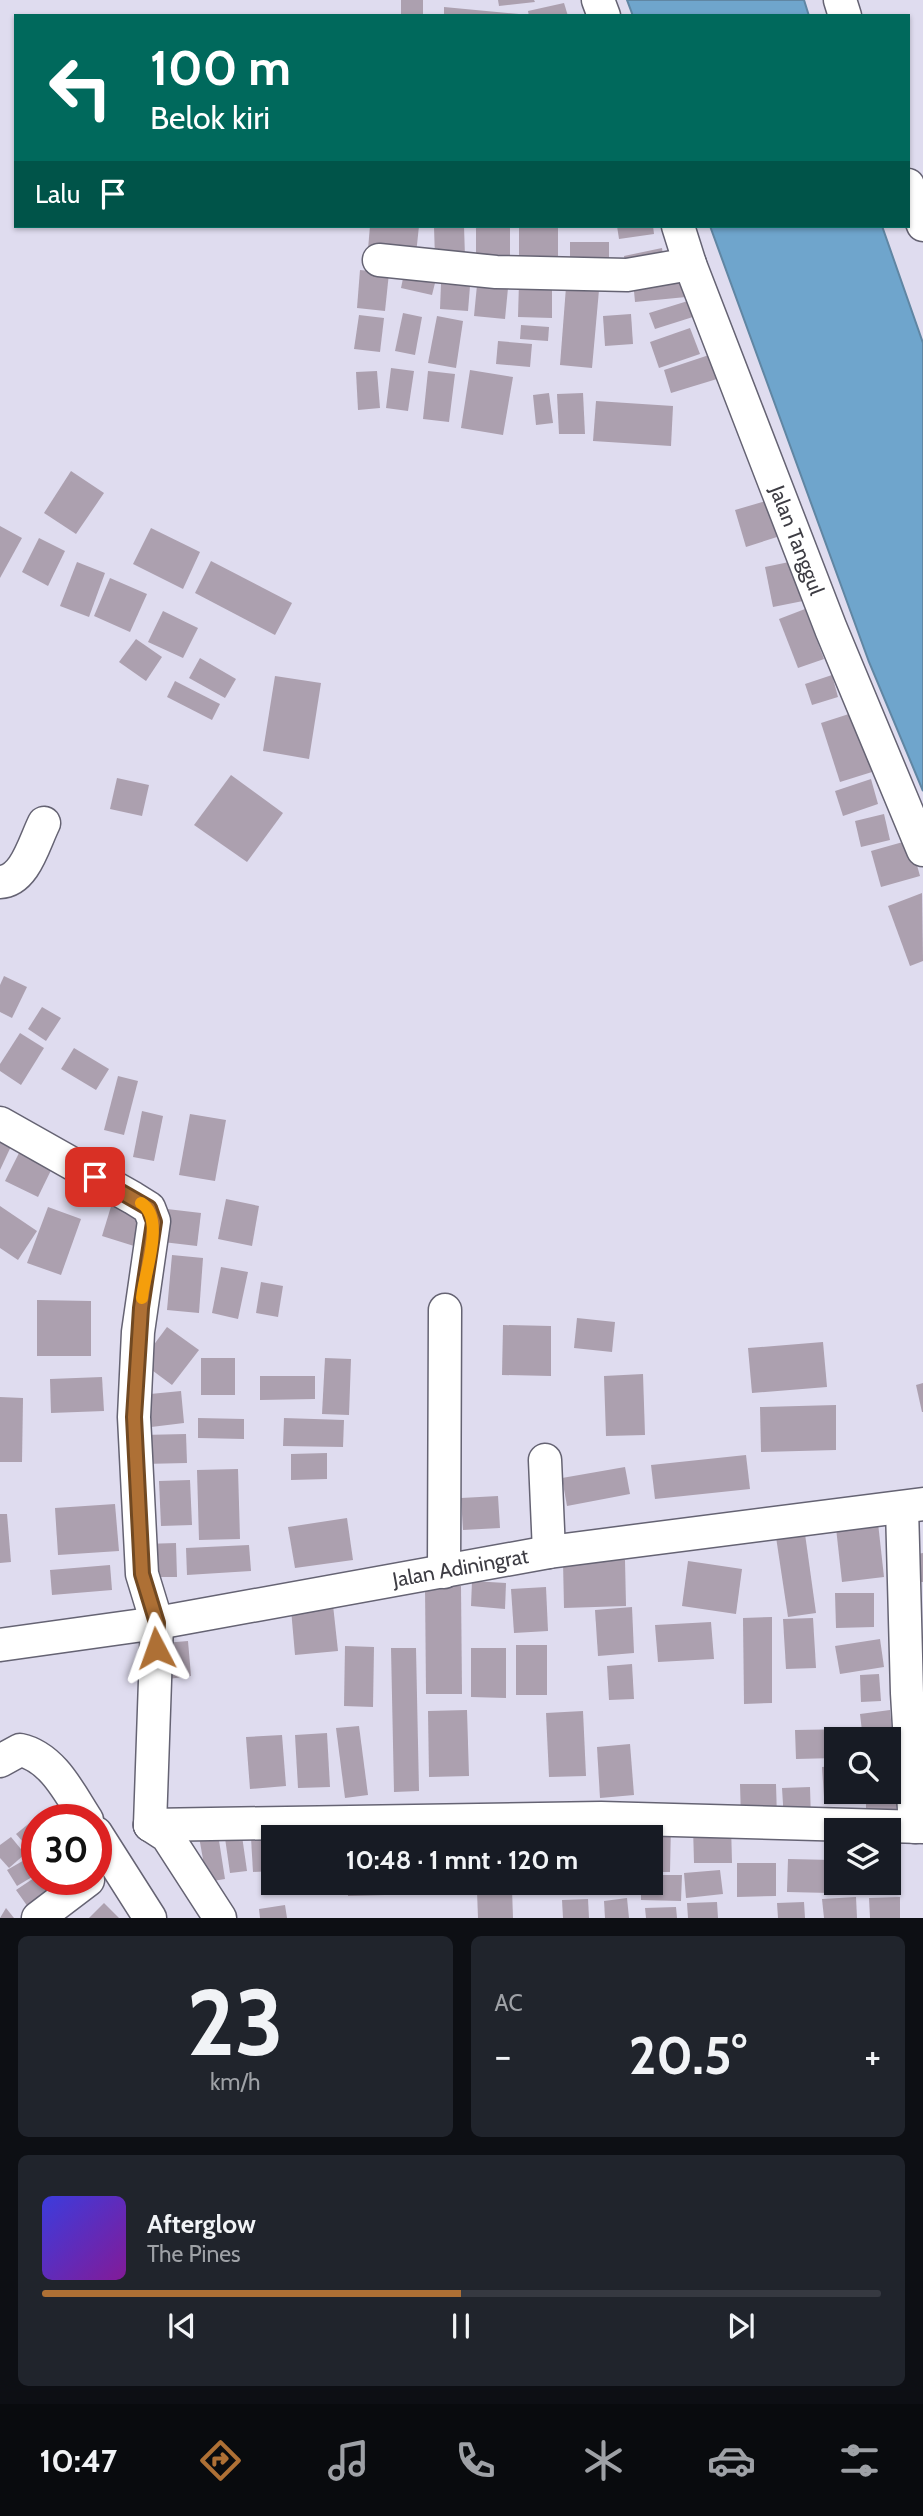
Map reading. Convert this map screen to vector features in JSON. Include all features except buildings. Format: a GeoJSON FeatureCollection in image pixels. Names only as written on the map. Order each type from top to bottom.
{"type":"FeatureCollection","features":[{"type":"Feature","properties":{"kind":"street"},"geometry":{"type":"LineString","coordinates":[[910,190],[923,225]]}},
{"type":"Feature","properties":{"kind":"street","name":"Jalan Tanggul"},"geometry":{"type":"LineString","coordinates":[[679,228],[690,264],[836,642],[923,850]]}},
{"type":"Feature","properties":{"kind":"street"},"geometry":{"type":"LineString","coordinates":[[379,260],[496,272],[627,275],[690,264]]}},
{"type":"Feature","properties":{"kind":"street"},"geometry":{"type":"LineString","coordinates":[[0,882],[9,882],[19,875],[44,823]]}},
{"type":"Feature","properties":{"kind":"street"},"geometry":{"type":"LineString","coordinates":[[0,1123],[133,1198],[149,1208],[153,1215],[153,1235],[138,1332],[134,1417],[142,1574],[157,1623],[150,1825]]}},
{"type":"Feature","properties":{"kind":"street"},"geometry":{"type":"LineString","coordinates":[[444,1310],[444,1572]]}},
{"type":"Feature","properties":{"kind":"street"},"geometry":{"type":"LineString","coordinates":[[545,1460],[549,1552]]}},
{"type":"Feature","properties":{"kind":"street"},"geometry":{"type":"LineString","coordinates":[[150,1825],[601,1818],[919,1827],[913,1506]]}},
{"type":"Feature","properties":{"kind":"street","name":"Jalan Adiningrat"},"geometry":{"type":"LineString","coordinates":[[0,1645],[157,1623],[549,1552],[913,1506]]}},
{"type":"Feature","properties":{"kind":"street"},"geometry":{"type":"LineString","coordinates":[[0,1761],[20,1750],[34,1753],[47,1762],[77,1804]]}},
{"type":"Feature","properties":{"kind":"street"},"geometry":{"type":"LineString","coordinates":[[150,1825],[167,1836],[220,1917]]}},
{"type":"Feature","properties":{"kind":"street"},"geometry":{"type":"LineString","coordinates":[[112,1875],[150,1917]]}},
{"type":"Feature","properties":{"kind":"street"},"geometry":{"type":"LineString","coordinates":[[38,1917],[68,1895]]}},
{"type":"Feature","properties":{"kind":"water"},"geometry":{"type":"Polygon","coordinates":[[[627,0],[804,0],[808,14],[632,14],[627,0]]]}},
{"type":"Feature","properties":{"kind":"water"},"geometry":{"type":"Polygon","coordinates":[[[711,228],[883,228],[923,343],[923,791],[869,662],[711,228]]]}},
{"type":"Feature","properties":{"kind":"slow traffic"},"geometry":{"type":"LineString","coordinates":[[141,1203],[149,1208],[154,1222],[142,1298]]}},
{"type":"Feature","properties":{"kind":"route"},"geometry":{"type":"LineString","coordinates":[[95,1177],[149,1208],[154,1222],[143,1283],[134,1417],[142,1574],[157,1623],[156,1648]]}}]}
